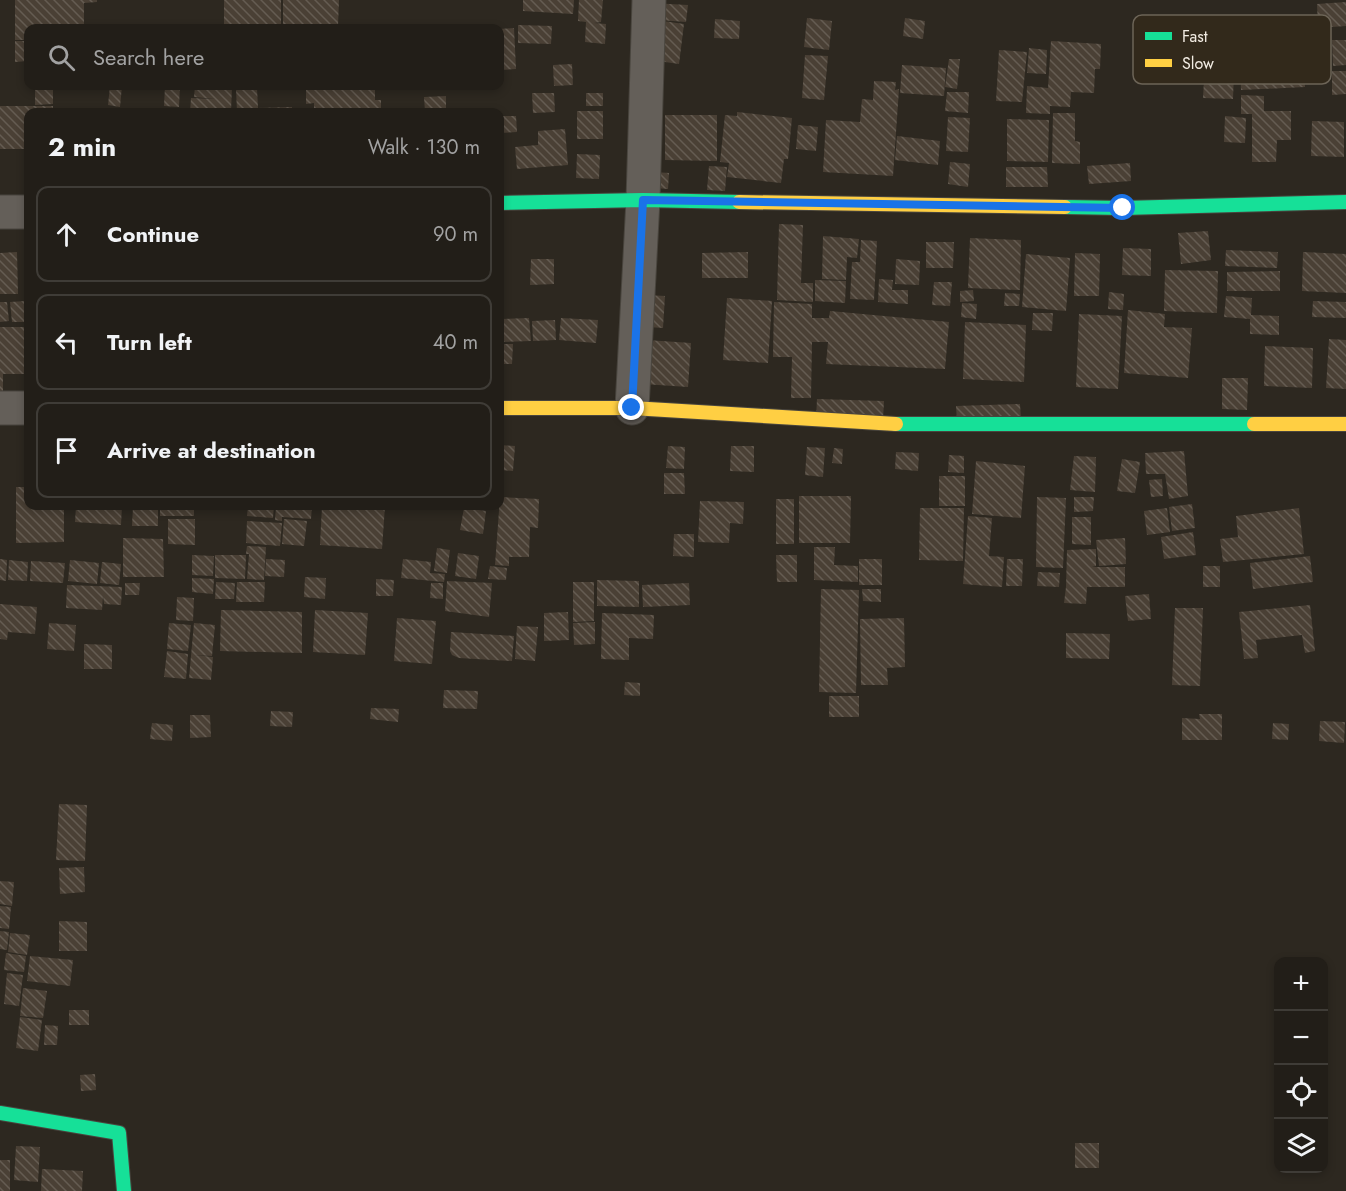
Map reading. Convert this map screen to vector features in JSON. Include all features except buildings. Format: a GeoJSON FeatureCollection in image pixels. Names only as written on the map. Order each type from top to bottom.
{"type":"FeatureCollection","features":[{"type":"Feature","properties":{"kind":"street"},"geometry":{"type":"LineString","coordinates":[[632,408],[643,200],[649,0]]}},
{"type":"Feature","properties":{"kind":"street"},"geometry":{"type":"LineString","coordinates":[[504,203],[643,200],[1123,208],[1346,202]]}},
{"type":"Feature","properties":{"kind":"street"},"geometry":{"type":"LineString","coordinates":[[0,212],[24,212]]}},
{"type":"Feature","properties":{"kind":"street"},"geometry":{"type":"LineString","coordinates":[[0,408],[24,408]]}},
{"type":"Feature","properties":{"kind":"street"},"geometry":{"type":"LineString","coordinates":[[504,408],[632,408],[904,424],[1346,424]]}},
{"type":"Feature","properties":{"kind":"street"},"geometry":{"type":"LineString","coordinates":[[0,1113],[120,1133],[124,1191]]}},
{"type":"Feature","properties":{"kind":"traffic: fast"},"geometry":{"type":"LineString","coordinates":[[504,203],[643,200],[739,202]]}},
{"type":"Feature","properties":{"kind":"traffic: fast"},"geometry":{"type":"LineString","coordinates":[[1065,207],[1123,208],[1346,202]]}},
{"type":"Feature","properties":{"kind":"traffic: fast"},"geometry":{"type":"LineString","coordinates":[[896,424],[1254,424]]}},
{"type":"Feature","properties":{"kind":"traffic: fast"},"geometry":{"type":"LineString","coordinates":[[0,1113],[119,1133],[124,1191]]}},
{"type":"Feature","properties":{"kind":"traffic: slow"},"geometry":{"type":"LineString","coordinates":[[739,202],[1065,207]]}},
{"type":"Feature","properties":{"kind":"traffic: slow"},"geometry":{"type":"LineString","coordinates":[[504,408],[632,408],[896,424]]}},
{"type":"Feature","properties":{"kind":"traffic: slow"},"geometry":{"type":"LineString","coordinates":[[1254,424],[1346,424]]}},
{"type":"Feature","properties":{"kind":"route"},"geometry":{"type":"LineString","coordinates":[[632,408],[643,200],[1123,208]]}}]}
